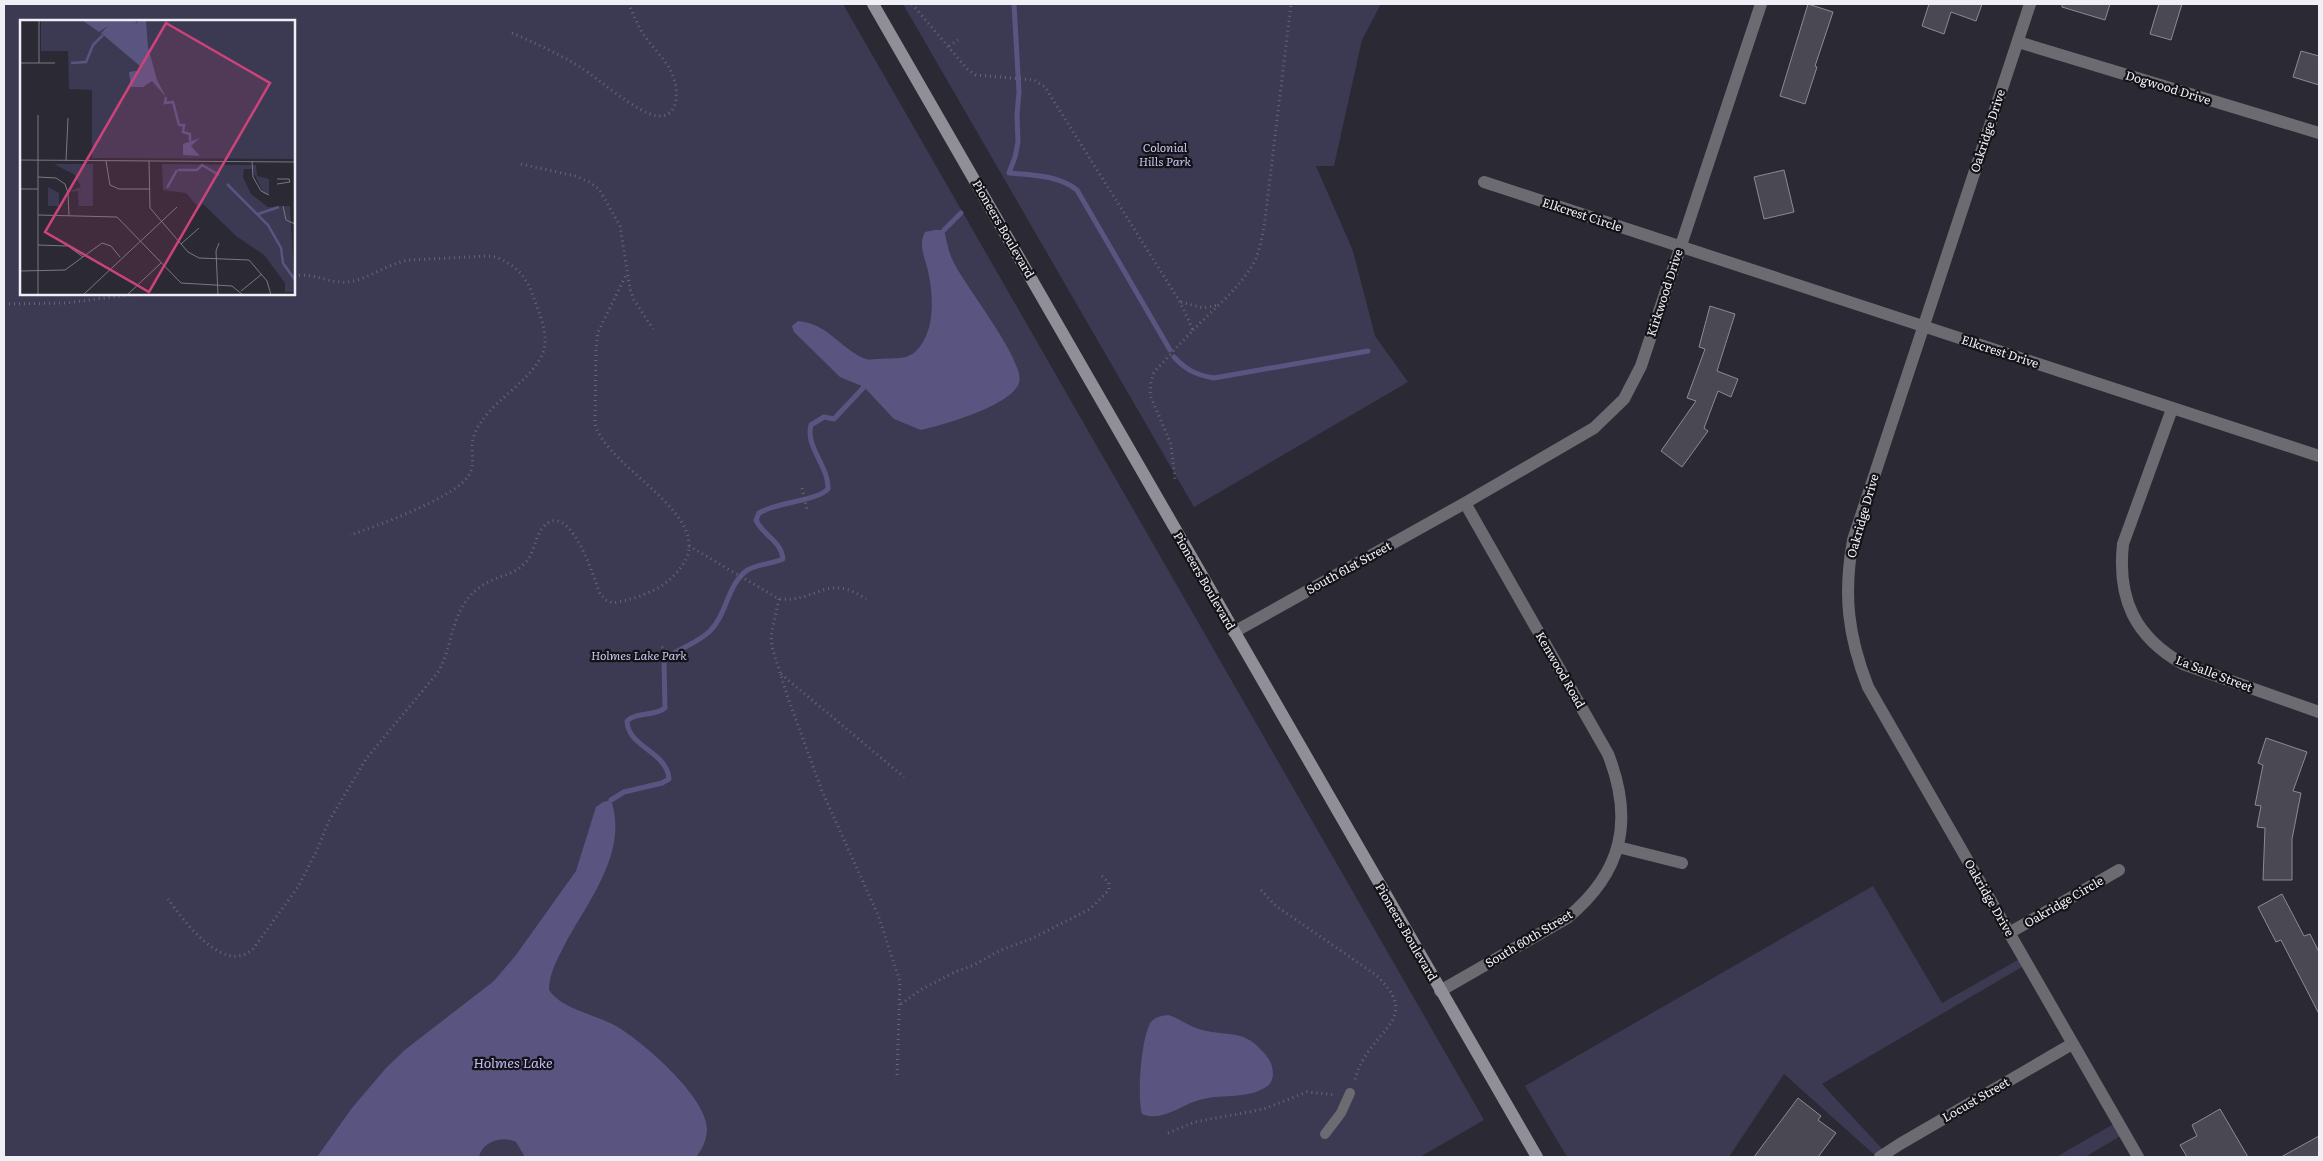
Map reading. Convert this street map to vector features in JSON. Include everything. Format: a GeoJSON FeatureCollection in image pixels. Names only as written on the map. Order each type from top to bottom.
{"type":"FeatureCollection","features":[{"type":"Feature","properties":{"kind":"main road","name":"Pioneers Boulevard"},"geometry":{"type":"LineString","coordinates":[[873,4],[1537,1157]]}},
{"type":"Feature","properties":{"kind":"street","name":"Kirkwood Drive"},"geometry":{"type":"LineString","coordinates":[[1465,503],[1594,428],[1614,411],[1634,381],[1641,366],[1761,4]]}},
{"type":"Feature","properties":{"kind":"street","name":"Oakridge Drive"},"geometry":{"type":"LineString","coordinates":[[2030,4],[1853,540],[1848,568],[1847,601],[1851,634],[1858,661],[1868,687],[2138,1157]]}},
{"type":"Feature","properties":{"kind":"street","name":"Dogwood Drive"},"geometry":{"type":"LineString","coordinates":[[2018,42],[2319,133]]}},
{"type":"Feature","properties":{"kind":"street","name":"Elkcrest Circle"},"geometry":{"type":"LineString","coordinates":[[1484,182],[1680,247]]}},
{"type":"Feature","properties":{"kind":"street","name":"Elkcrest Drive"},"geometry":{"type":"LineString","coordinates":[[1680,247],[2319,456]]}},
{"type":"Feature","properties":{"kind":"street","name":"La Salle Street"},"geometry":{"type":"LineString","coordinates":[[2172,409],[2123,544],[2121,567],[2123,588],[2130,609],[2140,629],[2151,642],[2168,656],[2183,664],[2319,712]]}},
{"type":"Feature","properties":{"kind":"street","name":"South 61st Street"},"geometry":{"type":"LineString","coordinates":[[1234,632],[1465,503]]}},
{"type":"Feature","properties":{"kind":"street","name":"Kenwood Road"},"geometry":{"type":"LineString","coordinates":[[1465,503],[1608,754],[1618,779],[1622,800],[1622,822],[1618,847]]}},
{"type":"Feature","properties":{"kind":"street"},"geometry":{"type":"LineString","coordinates":[[1618,847],[1682,863]]}},
{"type":"Feature","properties":{"kind":"street","name":"South 60th Street"},"geometry":{"type":"LineString","coordinates":[[1440,990],[1567,918],[1584,904],[1601,884],[1618,847]]}},
{"type":"Feature","properties":{"kind":"street","name":"Oakridge Circle"},"geometry":{"type":"LineString","coordinates":[[2009,933],[2119,870]]}},
{"type":"Feature","properties":{"kind":"street","name":"Locust Street"},"geometry":{"type":"LineString","coordinates":[[1880,1157],[2072,1044]]}},
{"type":"Feature","properties":{"kind":"lane"},"geometry":{"type":"LineString","coordinates":[[1325,1134],[1341,1113],[1350,1093]]}},
{"type":"Feature","properties":{"kind":"path"},"geometry":{"type":"LineString","coordinates":[[512,33],[582,68],[648,113],[663,116],[676,105],[678,94],[674,80],[665,59],[638,26],[628,4]]}},
{"type":"Feature","properties":{"kind":"path"},"geometry":{"type":"LineString","coordinates":[[912,4],[968,70],[976,75],[1034,80],[1045,87],[1180,302],[1193,330]]}},
{"type":"Feature","properties":{"kind":"path"},"geometry":{"type":"LineString","coordinates":[[1175,478],[1171,444],[1150,395],[1151,382],[1154,372],[1249,270],[1259,249],[1264,228],[1291,4]]}},
{"type":"Feature","properties":{"kind":"path"},"geometry":{"type":"LineString","coordinates":[[949,46],[958,40]]}},
{"type":"Feature","properties":{"kind":"path"},"geometry":{"type":"LineString","coordinates":[[522,164],[575,176],[589,182],[598,190],[620,226],[624,242],[627,273],[634,300],[653,329]]}},
{"type":"Feature","properties":{"kind":"path"},"geometry":{"type":"LineString","coordinates":[[295,276],[305,273],[332,281],[348,282],[395,263],[408,260],[491,256],[504,259],[516,267],[532,292],[540,315],[545,344],[543,354],[532,370],[495,404],[481,422],[474,436],[472,471],[466,480],[448,492],[386,523],[350,535]]}},
{"type":"Feature","properties":{"kind":"path"},"geometry":{"type":"LineString","coordinates":[[168,899],[189,928],[201,940],[237,956],[247,955],[298,887],[316,852],[328,821],[366,759],[439,671],[446,658],[455,619],[462,606],[481,586],[523,565],[530,558],[544,526],[551,522],[560,521],[568,526],[580,547],[600,594],[606,600],[613,603],[645,594],[668,582],[687,559],[689,546],[687,534],[677,514],[610,450],[598,433],[596,424],[595,358],[598,332],[627,273]]}},
{"type":"Feature","properties":{"kind":"path"},"geometry":{"type":"LineString","coordinates":[[4,304],[66,303],[127,295]]}},
{"type":"Feature","properties":{"kind":"path"},"geometry":{"type":"LineString","coordinates":[[1180,302],[1203,308],[1218,305]]}},
{"type":"Feature","properties":{"kind":"path"},"geometry":{"type":"LineString","coordinates":[[802,488],[807,509]]}},
{"type":"Feature","properties":{"kind":"path"},"geometry":{"type":"LineString","coordinates":[[689,546],[766,593],[780,599],[796,599],[834,587],[855,591],[866,599]]}},
{"type":"Feature","properties":{"kind":"path"},"geometry":{"type":"LineString","coordinates":[[780,599],[771,636],[780,673],[822,791],[865,884],[888,942],[900,981],[897,1077]]}},
{"type":"Feature","properties":{"kind":"path"},"geometry":{"type":"LineString","coordinates":[[662,648],[678,662]]}},
{"type":"Feature","properties":{"kind":"path"},"geometry":{"type":"LineString","coordinates":[[780,673],[904,777]]}},
{"type":"Feature","properties":{"kind":"path"},"geometry":{"type":"LineString","coordinates":[[900,1005],[954,972],[974,965],[1001,950],[1033,938],[1090,909],[1109,890],[1108,883],[1100,874]]}},
{"type":"Feature","properties":{"kind":"path"},"geometry":{"type":"LineString","coordinates":[[1168,1133],[1195,1122],[1264,1109],[1307,1092],[1340,1095],[1350,1093],[1362,1060],[1394,1018],[1396,1009],[1394,997],[1388,987],[1376,975],[1284,912],[1269,900],[1261,890]]}},
{"type":"Feature","properties":{"kind":"green space","name":"Holmes Lake Park"},"geometry":{"type":"Polygon","coordinates":[[[4,4],[843,4],[1484,1120],[1420,1157],[4,1157],[4,4]]]}},
{"type":"Feature","properties":{"kind":"green space","name":"Colonial Hills Park"},"geometry":{"type":"Polygon","coordinates":[[[903,4],[1381,4],[1362,40],[1334,166],[1316,166],[1353,251],[1375,336],[1408,382],[1194,507],[903,4]]]}},
{"type":"Feature","properties":{"kind":"green space"},"geometry":{"type":"Polygon","coordinates":[[[1873,886],[1942,1003],[2023,957],[2027,964],[1822,1084],[1886,1153],[1877,1157],[1784,1074],[1729,1157],[1567,1157],[1525,1086],[1873,886]]]}},
{"type":"Feature","properties":{"kind":"green space"},"geometry":{"type":"Polygon","coordinates":[[[2117,1122],[2124,1134],[2085,1157],[2056,1157],[2117,1122]]]}},
{"type":"Feature","properties":{"kind":"water"},"geometry":{"type":"Polygon","coordinates":[[[944,230],[954,263],[1004,342],[1019,373],[1019,383],[1013,391],[990,407],[960,419],[921,430],[894,419],[864,387],[840,377],[794,332],[792,326],[798,321],[817,326],[854,353],[867,359],[898,358],[909,356],[915,352],[927,333],[932,309],[928,270],[922,243],[925,232],[944,230]]]}},
{"type":"Feature","properties":{"kind":"water","name":"Holmes Lake"},"geometry":{"type":"Polygon","coordinates":[[[611,800],[615,820],[610,858],[594,894],[556,962],[550,978],[549,990],[555,997],[571,1007],[608,1022],[627,1033],[656,1057],[685,1086],[704,1116],[707,1129],[704,1144],[696,1157],[525,1157],[516,1142],[505,1139],[488,1144],[484,1147],[479,1157],[317,1157],[352,1108],[386,1068],[406,1049],[494,981],[516,955],[576,871],[596,807],[603,802],[611,800]]]}},
{"type":"Feature","properties":{"kind":"water"},"geometry":{"type":"Polygon","coordinates":[[[1168,1015],[1199,1029],[1232,1034],[1248,1039],[1267,1056],[1273,1070],[1272,1081],[1259,1091],[1243,1095],[1203,1099],[1157,1116],[1142,1114],[1140,1081],[1145,1040],[1151,1022],[1156,1018],[1168,1015]]]}},
{"type":"Feature","properties":{"kind":"building"},"geometry":{"type":"Polygon","coordinates":[[[1808,4],[1833,12],[1805,104],[1780,96],[1808,4]]]}},
{"type":"Feature","properties":{"kind":"building"},"geometry":{"type":"Polygon","coordinates":[[[1929,4],[1982,4],[1976,21],[1951,12],[1944,34],[1922,26],[1929,4]]]}},
{"type":"Feature","properties":{"kind":"building"},"geometry":{"type":"Polygon","coordinates":[[[2062,4],[2110,4],[2105,20],[2062,7],[2062,4]]]}},
{"type":"Feature","properties":{"kind":"building"},"geometry":{"type":"Polygon","coordinates":[[[2159,4],[2182,4],[2171,40],[2150,34],[2159,4]]]}},
{"type":"Feature","properties":{"kind":"building"},"geometry":{"type":"Polygon","coordinates":[[[2301,51],[2319,56],[2319,85],[2293,77],[2301,51]]]}},
{"type":"Feature","properties":{"kind":"building"},"geometry":{"type":"Polygon","coordinates":[[[1784,170],[1794,212],[1764,219],[1754,177],[1784,170]]]}},
{"type":"Feature","properties":{"kind":"building"},"geometry":{"type":"Polygon","coordinates":[[[1710,306],[1735,314],[1717,371],[1738,379],[1731,397],[1718,391],[1704,428],[1708,431],[1682,467],[1661,451],[1696,401],[1687,398],[1705,349],[1699,347],[1710,306]]]}},
{"type":"Feature","properties":{"kind":"building"},"geometry":{"type":"Polygon","coordinates":[[[2266,738],[2307,752],[2293,791],[2301,793],[2292,839],[2292,880],[2263,880],[2265,828],[2257,827],[2261,806],[2255,805],[2263,765],[2258,763],[2266,738]]]}},
{"type":"Feature","properties":{"kind":"building"},"geometry":{"type":"Polygon","coordinates":[[[2282,894],[2304,936],[2310,934],[2319,952],[2319,1014],[2281,940],[2276,942],[2258,907],[2282,894]]]}},
{"type":"Feature","properties":{"kind":"building"},"geometry":{"type":"Polygon","coordinates":[[[1798,1098],[1821,1116],[1818,1120],[1836,1133],[1818,1157],[1754,1157],[1798,1098]]]}},
{"type":"Feature","properties":{"kind":"building"},"geometry":{"type":"Polygon","coordinates":[[[2220,1109],[2248,1157],[2187,1157],[2180,1145],[2197,1136],[2192,1125],[2220,1109]]]}},
{"type":"Feature","properties":{"kind":"building"},"geometry":{"type":"Polygon","coordinates":[[[2319,1136],[2319,1157],[2281,1157],[2319,1136]]]}},
{"type":"Feature","properties":{"kind":"waterway"},"geometry":{"type":"LineString","coordinates":[[1014,4],[1019,92],[1017,115],[1018,142],[1009,173],[1036,175],[1062,181],[1077,190],[1170,350]]}},
{"type":"Feature","properties":{"kind":"waterway"},"geometry":{"type":"LineString","coordinates":[[944,230],[961,213]]}},
{"type":"Feature","properties":{"kind":"waterway"},"geometry":{"type":"LineString","coordinates":[[1174,357],[1192,372],[1214,378],[1368,351]]}},
{"type":"Feature","properties":{"kind":"waterway"},"geometry":{"type":"LineString","coordinates":[[611,800],[624,792],[662,783],[669,779],[667,770],[662,762],[634,738],[629,730],[627,721],[636,716],[661,711],[665,708],[664,660],[710,631],[720,617],[740,577],[746,571],[759,565],[783,559],[779,547],[762,530],[756,520],[759,513],[776,506],[815,497],[828,489],[825,472],[811,441],[811,425],[824,417],[834,419],[864,387]]}}]}
